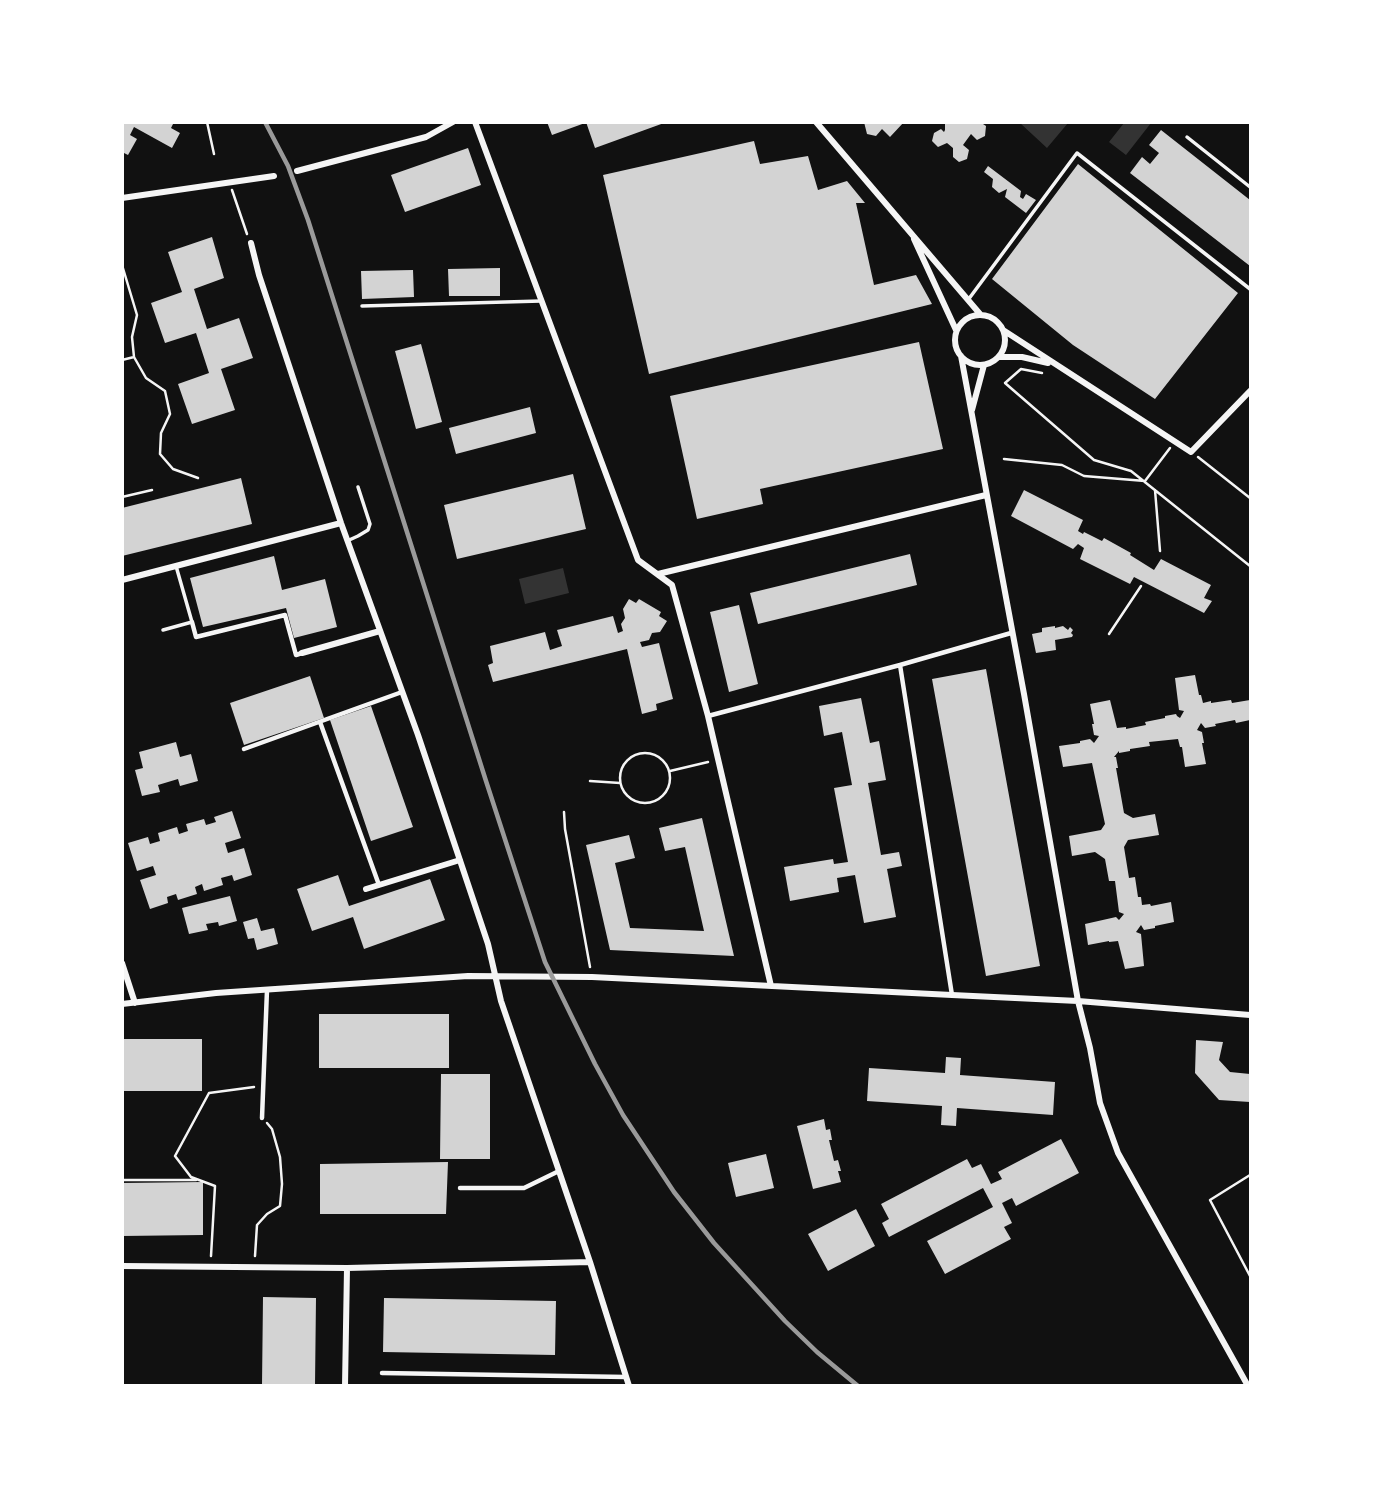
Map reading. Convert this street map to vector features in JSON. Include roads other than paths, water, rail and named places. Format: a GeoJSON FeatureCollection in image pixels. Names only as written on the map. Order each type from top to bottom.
{"type":"FeatureCollection","features":[{"type":"Feature","properties":{"kind":"street"},"geometry":{"type":"LineString","coordinates":[[297,171],[426,137],[453,122]]}},
{"type":"Feature","properties":{"kind":"street"},"geometry":{"type":"LineString","coordinates":[[475,122],[638,560],[672,585],[708,716],[771,986]]}},
{"type":"Feature","properties":{"kind":"street"},"geometry":{"type":"LineString","coordinates":[[816,122],[980,314]]}},
{"type":"Feature","properties":{"kind":"street"},"geometry":{"type":"LineString","coordinates":[[122,198],[274,176]]}},
{"type":"Feature","properties":{"kind":"street"},"geometry":{"type":"LineString","coordinates":[[910,231],[956,330]]}},
{"type":"Feature","properties":{"kind":"street"},"geometry":{"type":"LineString","coordinates":[[251,243],[259,275],[347,541],[488,944],[501,1001],[629,1385]]}},
{"type":"Feature","properties":{"kind":"street"},"geometry":{"type":"LineString","coordinates":[[961,356],[971,363],[984,365],[999,357],[1005,344],[998,322],[990,316],[970,316],[956,330],[954,339],[961,356],[1078,1001],[1100,1103],[1118,1153],[1248,1385]]}},
{"type":"Feature","properties":{"kind":"street"},"geometry":{"type":"LineString","coordinates":[[1003,331],[1191,452],[1251,391]]}},
{"type":"Feature","properties":{"kind":"street"},"geometry":{"type":"LineString","coordinates":[[999,357],[1022,356],[1054,364]]}},
{"type":"Feature","properties":{"kind":"street"},"geometry":{"type":"LineString","coordinates":[[971,412],[984,365]]}},
{"type":"Feature","properties":{"kind":"street"},"geometry":{"type":"LineString","coordinates":[[658,574],[986,495]]}},
{"type":"Feature","properties":{"kind":"street"},"geometry":{"type":"LineString","coordinates":[[122,580],[341,523]]}},
{"type":"Feature","properties":{"kind":"street"},"geometry":{"type":"LineString","coordinates":[[192,622],[196,637],[285,615],[296,654],[380,631]]}},
{"type":"Feature","properties":{"kind":"street"},"geometry":{"type":"LineString","coordinates":[[708,716],[1011,633]]}},
{"type":"Feature","properties":{"kind":"street"},"geometry":{"type":"LineString","coordinates":[[900,665],[952,995]]}},
{"type":"Feature","properties":{"kind":"street"},"geometry":{"type":"LineString","coordinates":[[244,749],[402,692]]}},
{"type":"Feature","properties":{"kind":"street"},"geometry":{"type":"LineString","coordinates":[[320,722],[379,886]]}},
{"type":"Feature","properties":{"kind":"street"},"geometry":{"type":"LineString","coordinates":[[366,889],[460,860]]}},
{"type":"Feature","properties":{"kind":"street"},"geometry":{"type":"LineString","coordinates":[[122,963],[135,1003]]}},
{"type":"Feature","properties":{"kind":"street"},"geometry":{"type":"LineString","coordinates":[[122,1004],[216,993],[468,976],[592,977],[1078,1001],[1251,1016]]}},
{"type":"Feature","properties":{"kind":"street"},"geometry":{"type":"LineString","coordinates":[[262,1118],[267,990]]}},
{"type":"Feature","properties":{"kind":"street"},"geometry":{"type":"LineString","coordinates":[[460,1188],[524,1188],[559,1171]]}},
{"type":"Feature","properties":{"kind":"street"},"geometry":{"type":"LineString","coordinates":[[122,1266],[347,1268],[590,1262]]}},
{"type":"Feature","properties":{"kind":"street"},"geometry":{"type":"LineString","coordinates":[[345,1385],[347,1268]]}},
{"type":"Feature","properties":{"kind":"street"},"geometry":{"type":"LineString","coordinates":[[382,1373],[627,1377]]}},
{"type":"Feature","properties":{"kind":"lane"},"geometry":{"type":"LineString","coordinates":[[1187,137],[1251,187]]}},
{"type":"Feature","properties":{"kind":"lane"},"geometry":{"type":"LineString","coordinates":[[968,300],[1077,153],[1251,289]]}},
{"type":"Feature","properties":{"kind":"lane"},"geometry":{"type":"LineString","coordinates":[[362,306],[542,302]]}},
{"type":"Feature","properties":{"kind":"lane"},"geometry":{"type":"LineString","coordinates":[[347,541],[368,530],[370,524],[358,487]]}},
{"type":"Feature","properties":{"kind":"lane"},"geometry":{"type":"LineString","coordinates":[[163,630],[192,622],[176,566]]}},
{"type":"Feature","properties":{"kind":"railway"},"geometry":{"type":"LineString","coordinates":[[265,122],[288,166],[308,220],[545,962],[623,1115],[674,1192],[714,1243],[785,1321],[858,1386]]}}]}
